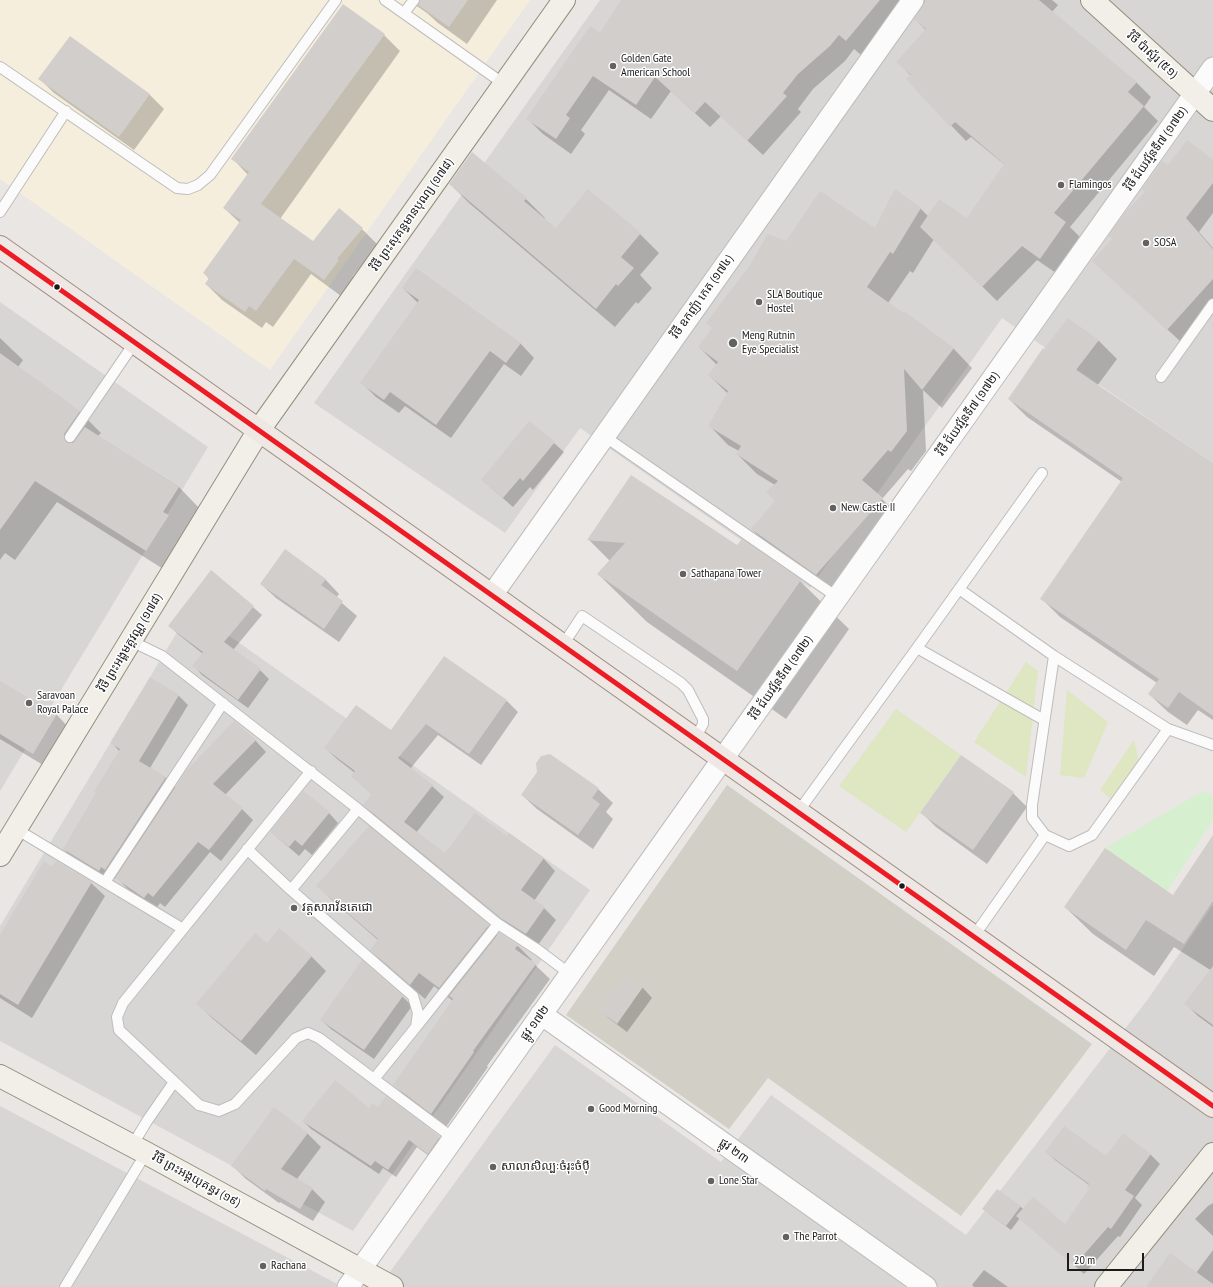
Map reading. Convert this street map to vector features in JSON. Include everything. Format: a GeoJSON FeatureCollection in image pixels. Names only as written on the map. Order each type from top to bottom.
{"type":"FeatureCollection","features":[{"type":"Feature","properties":{"kind":"main road"},"geometry":{"type":"LineString","coordinates":[[0,247],[1213,1106]]}},
{"type":"Feature","properties":{"kind":"street","name":"វិថី ព្រះសុគន្ធមានបុណ្យ (១៧៨)"},"geometry":{"type":"LineString","coordinates":[[259,430],[564,0]]}},
{"type":"Feature","properties":{"kind":"street","name":"វិថី ឧកញ៉ា កេត (១៧៤)"},"geometry":{"type":"LineString","coordinates":[[492,595],[913,0]]}},
{"type":"Feature","properties":{"kind":"street","name":"វិថី ប៉ាស្ទ័រ (៥១)"},"geometry":{"type":"LineString","coordinates":[[1092,0],[1213,110]]}},
{"type":"Feature","properties":{"kind":"street","name":"វិថី ជ័យវរ្ម័នទី៧ (១៧២)"},"geometry":{"type":"LineString","coordinates":[[723,759],[1213,68]]}},
{"type":"Feature","properties":{"kind":"street","name":"វិថី ព្រះអង្គមគ្គវណ្ណ (១៧៨)"},"geometry":{"type":"LineString","coordinates":[[0,855],[259,430]]}},
{"type":"Feature","properties":{"kind":"street","name":"ផ្លូវ ១៧២"},"geometry":{"type":"LineString","coordinates":[[354,1278],[723,759]]}},
{"type":"Feature","properties":{"kind":"street","name":"ផ្លូវ ២៣"},"geometry":{"type":"LineString","coordinates":[[541,1014],[926,1287]]}},
{"type":"Feature","properties":{"kind":"street","name":"វិថី ព្រះអង្គយុគន្ធរ (១៩)"},"geometry":{"type":"LineString","coordinates":[[0,1076],[139,1149],[354,1278],[392,1287]]}},
{"type":"Feature","properties":{"kind":"street"},"geometry":{"type":"LineString","coordinates":[[1106,1287],[1213,1154]]}},
{"type":"Feature","properties":{"kind":"lane"},"geometry":{"type":"LineString","coordinates":[[0,67],[177,188],[188,189],[198,185],[210,175],[336,0]]}},
{"type":"Feature","properties":{"kind":"lane"},"geometry":{"type":"LineString","coordinates":[[385,0],[504,84]]}},
{"type":"Feature","properties":{"kind":"lane"},"geometry":{"type":"LineString","coordinates":[[404,13],[414,0]]}},
{"type":"Feature","properties":{"kind":"lane"},"geometry":{"type":"LineString","coordinates":[[0,212],[66,111]]}},
{"type":"Feature","properties":{"kind":"lane"},"geometry":{"type":"LineString","coordinates":[[1161,377],[1213,304]]}},
{"type":"Feature","properties":{"kind":"lane"},"geometry":{"type":"LineString","coordinates":[[70,437],[135,342]]}},
{"type":"Feature","properties":{"kind":"lane"},"geometry":{"type":"LineString","coordinates":[[604,436],[837,597]]}},
{"type":"Feature","properties":{"kind":"lane"},"geometry":{"type":"LineString","coordinates":[[798,812],[1042,473]]}},
{"type":"Feature","properties":{"kind":"lane"},"geometry":{"type":"LineString","coordinates":[[959,589],[1054,656],[1168,729],[1213,745]]}},
{"type":"Feature","properties":{"kind":"lane"},"geometry":{"type":"LineString","coordinates":[[563,645],[582,616],[681,683],[688,690],[703,718],[703,724],[695,739]]}},
{"type":"Feature","properties":{"kind":"lane"},"geometry":{"type":"LineString","coordinates":[[131,641],[162,656],[311,771],[498,924],[570,974]]}},
{"type":"Feature","properties":{"kind":"lane"},"geometry":{"type":"LineString","coordinates":[[917,648],[1044,720]]}},
{"type":"Feature","properties":{"kind":"lane"},"geometry":{"type":"LineString","coordinates":[[1054,656],[1032,805],[1032,818],[1044,835],[1069,846],[1092,835],[1168,729]]}},
{"type":"Feature","properties":{"kind":"lane"},"geometry":{"type":"LineString","coordinates":[[105,882],[223,703]]}},
{"type":"Feature","properties":{"kind":"lane"},"geometry":{"type":"LineString","coordinates":[[311,771],[123,1004],[117,1017],[119,1030],[199,1105],[219,1111],[234,1104],[296,1038],[308,1033],[319,1038],[453,1138]]}},
{"type":"Feature","properties":{"kind":"lane"},"geometry":{"type":"LineString","coordinates":[[292,890],[358,809]]}},
{"type":"Feature","properties":{"kind":"lane"},"geometry":{"type":"LineString","coordinates":[[16,829],[183,929]]}},
{"type":"Feature","properties":{"kind":"lane"},"geometry":{"type":"LineString","coordinates":[[974,936],[1044,835]]}},
{"type":"Feature","properties":{"kind":"lane"},"geometry":{"type":"LineString","coordinates":[[248,850],[414,996],[418,1013],[416,1027]]}},
{"type":"Feature","properties":{"kind":"lane"},"geometry":{"type":"LineString","coordinates":[[374,1078],[498,924]]}},
{"type":"Feature","properties":{"kind":"lane"},"geometry":{"type":"LineString","coordinates":[[65,1287],[139,1149],[147,1121],[174,1082]]}},
{"type":"Feature","properties":{"kind":"shaded area"},"geometry":{"type":"Polygon","coordinates":[[[0,0],[530,0],[270,370],[0,179],[0,0]]]}},
{"type":"Feature","properties":{"kind":"shaded area"},"geometry":{"type":"Polygon","coordinates":[[[600,0],[1213,0],[1213,463],[1002,318],[810,588],[580,428],[505,533],[314,403],[600,0]]]}},
{"type":"Feature","properties":{"kind":"shaded area"},"geometry":{"type":"Polygon","coordinates":[[[0,302],[208,447],[0,791],[0,302]]]}},
{"type":"Feature","properties":{"kind":"shaded area","name":"វត្តសារាវ័នតេជោ"},"geometry":{"type":"Polygon","coordinates":[[[191,609],[590,890],[353,1231],[0,1041],[0,926],[191,609]]]}},
{"type":"Feature","properties":{"kind":"shaded area"},"geometry":{"type":"Polygon","coordinates":[[[727,785],[1092,1044],[961,1216],[768,1078],[729,1129],[566,1015],[727,785]]]}},
{"type":"Feature","properties":{"kind":"shaded area"},"geometry":{"type":"Polygon","coordinates":[[[1213,905],[1213,1287],[379,1287],[555,1045],[721,1162],[771,1095],[966,1235],[1148,999],[1213,905]]]}},
{"type":"Feature","properties":{"kind":"shaded area"},"geometry":{"type":"Polygon","coordinates":[[[0,1106],[343,1287],[0,1287],[0,1106]]]}},
{"type":"Feature","properties":{"kind":"green space"},"geometry":{"type":"Polygon","coordinates":[[[1026,662],[1038,671],[1026,777],[974,742],[1026,662]]]}},
{"type":"Feature","properties":{"kind":"green space"},"geometry":{"type":"Polygon","coordinates":[[[1067,690],[1108,722],[1084,778],[1060,775],[1067,690]]]}},
{"type":"Feature","properties":{"kind":"green space"},"geometry":{"type":"Polygon","coordinates":[[[896,709],[961,755],[906,832],[839,786],[896,709]]]}},
{"type":"Feature","properties":{"kind":"green space"},"geometry":{"type":"Polygon","coordinates":[[[1134,740],[1139,761],[1111,799],[1100,790],[1134,740]]]}},
{"type":"Feature","properties":{"kind":"green space"},"geometry":{"type":"Polygon","coordinates":[[[1203,791],[1213,797],[1213,820],[1167,891],[1105,848],[1203,791]]]}},
{"type":"Feature","properties":{"kind":"building"},"geometry":{"type":"Polygon","coordinates":[[[420,0],[468,0],[449,27],[418,5],[420,0]]]}},
{"type":"Feature","properties":{"kind":"building"},"geometry":{"type":"Polygon","coordinates":[[[621,0],[880,0],[846,41],[839,35],[830,46],[798,74],[783,93],[787,96],[747,141],[705,102],[695,113],[655,77],[636,105],[593,76],[566,115],[570,118],[556,139],[526,119],[590,26],[600,33],[621,0]]]}},
{"type":"Feature","properties":{"kind":"building"},"geometry":{"type":"Polygon","coordinates":[[[925,0],[1039,0],[1137,82],[1128,92],[1144,106],[1054,213],[1066,222],[1040,259],[1022,246],[982,287],[920,227],[939,199],[967,218],[1004,164],[955,122],[950,127],[906,79],[911,75],[896,62],[926,29],[914,19],[923,7],[925,0]]]}},
{"type":"Feature","properties":{"kind":"building"},"geometry":{"type":"Polygon","coordinates":[[[343,4],[385,34],[261,204],[313,241],[339,208],[363,228],[337,259],[339,260],[324,280],[294,259],[256,311],[249,306],[245,312],[205,284],[209,278],[203,273],[241,220],[223,208],[249,172],[231,159],[343,4]]]}},
{"type":"Feature","properties":{"kind":"building"},"geometry":{"type":"Polygon","coordinates":[[[70,36],[150,94],[119,137],[38,79],[70,36]]]}},
{"type":"Feature","properties":{"kind":"building"},"geometry":{"type":"Polygon","coordinates":[[[1187,140],[1213,160],[1213,183],[1186,218],[1213,249],[1213,279],[1167,330],[1092,261],[1112,239],[1108,236],[1124,214],[1145,192],[1142,189],[1162,161],[1168,165],[1187,140]]]}},
{"type":"Feature","properties":{"kind":"building"},"geometry":{"type":"Polygon","coordinates":[[[472,152],[527,198],[524,201],[556,228],[588,189],[641,233],[621,257],[634,268],[618,286],[616,284],[596,309],[449,184],[472,152]]]}},
{"type":"Feature","properties":{"kind":"building"},"geometry":{"type":"Polygon","coordinates":[[[895,189],[921,208],[893,254],[890,252],[867,287],[903,313],[904,311],[954,348],[922,390],[904,369],[907,431],[891,452],[888,450],[862,480],[883,498],[816,575],[751,529],[775,501],[766,492],[778,481],[736,454],[741,446],[708,426],[728,391],[708,375],[718,362],[698,347],[712,328],[706,323],[750,265],[768,234],[786,241],[820,191],[875,228],[895,189]]]}},
{"type":"Feature","properties":{"kind":"building"},"geometry":{"type":"Polygon","coordinates":[[[416,268],[521,343],[506,363],[490,351],[436,425],[390,392],[384,400],[360,383],[419,300],[402,288],[416,268]]]}},
{"type":"Feature","properties":{"kind":"building"},"geometry":{"type":"Polygon","coordinates":[[[1068,318],[1099,340],[1076,370],[1213,463],[1213,716],[1179,692],[1168,708],[1148,694],[1159,679],[1040,599],[1123,478],[1008,399],[1043,348],[1044,349],[1068,318]]]}},
{"type":"Feature","properties":{"kind":"building"},"geometry":{"type":"Polygon","coordinates":[[[0,353],[80,411],[64,434],[66,442],[73,443],[85,427],[179,487],[163,512],[169,515],[146,551],[35,481],[0,530],[0,353]]]}},
{"type":"Feature","properties":{"kind":"building"},"geometry":{"type":"Polygon","coordinates":[[[529,421],[555,442],[523,481],[520,478],[503,498],[481,480],[529,421]]]}},
{"type":"Feature","properties":{"kind":"building","name":"Sathapana Tower"},"geometry":{"type":"Polygon","coordinates":[[[631,475],[737,545],[742,539],[801,580],[737,671],[597,574],[625,543],[587,540],[631,475]]]}},
{"type":"Feature","properties":{"kind":"building"},"geometry":{"type":"Polygon","coordinates":[[[285,549],[326,579],[321,585],[343,601],[324,629],[260,584],[285,549]]]}},
{"type":"Feature","properties":{"kind":"building"},"geometry":{"type":"Polygon","coordinates":[[[211,570],[254,606],[224,642],[261,669],[238,700],[192,666],[203,652],[168,626],[211,570]]]}},
{"type":"Feature","properties":{"kind":"building"},"geometry":{"type":"Polygon","coordinates":[[[444,656],[507,700],[469,754],[426,724],[398,758],[433,785],[404,822],[445,853],[475,813],[507,836],[509,833],[544,858],[521,890],[545,907],[526,934],[502,919],[363,805],[372,794],[351,776],[355,771],[324,748],[356,705],[391,730],[444,656]]]}},
{"type":"Feature","properties":{"kind":"building"},"geometry":{"type":"Polygon","coordinates":[[[150,677],[179,695],[139,761],[166,777],[105,870],[101,867],[99,871],[63,849],[96,793],[94,792],[120,749],[110,743],[150,677]]]}},
{"type":"Feature","properties":{"kind":"building"},"geometry":{"type":"Polygon","coordinates":[[[0,681],[57,714],[33,754],[0,734],[0,681]]]}},
{"type":"Feature","properties":{"kind":"building"},"geometry":{"type":"Polygon","coordinates":[[[234,721],[256,740],[213,784],[243,808],[209,850],[198,842],[153,897],[148,893],[144,898],[115,878],[186,771],[234,721]]]}},
{"type":"Feature","properties":{"kind":"building"},"geometry":{"type":"Polygon","coordinates":[[[550,754],[599,788],[592,798],[600,804],[578,835],[521,795],[537,772],[536,763],[541,756],[550,754]]]}},
{"type":"Feature","properties":{"kind":"building"},"geometry":{"type":"Polygon","coordinates":[[[961,755],[1014,792],[973,850],[920,813],[961,755]]]}},
{"type":"Feature","properties":{"kind":"building"},"geometry":{"type":"Polygon","coordinates":[[[303,791],[330,812],[302,846],[295,840],[289,847],[270,832],[303,791]]]}},
{"type":"Feature","properties":{"kind":"building"},"geometry":{"type":"Polygon","coordinates":[[[369,826],[489,925],[439,988],[419,973],[410,985],[370,950],[378,939],[316,886],[369,826]]]}},
{"type":"Feature","properties":{"kind":"building"},"geometry":{"type":"Polygon","coordinates":[[[1213,835],[1213,901],[1184,944],[1146,920],[1126,950],[1064,907],[1105,848],[1173,895],[1213,835]]]}},
{"type":"Feature","properties":{"kind":"building"},"geometry":{"type":"Polygon","coordinates":[[[44,861],[52,867],[56,861],[92,882],[18,1005],[0,994],[0,935],[44,861]]]}},
{"type":"Feature","properties":{"kind":"building"},"geometry":{"type":"Polygon","coordinates":[[[279,928],[312,956],[241,1041],[196,1004],[255,933],[267,943],[279,928]]]}},
{"type":"Feature","properties":{"kind":"building"},"geometry":{"type":"Polygon","coordinates":[[[499,933],[518,945],[515,949],[536,964],[473,1051],[474,1052],[431,1114],[393,1085],[453,999],[449,996],[499,933]]]}},
{"type":"Feature","properties":{"kind":"building"},"geometry":{"type":"Polygon","coordinates":[[[362,960],[403,996],[364,1050],[320,1020],[362,960]]]}},
{"type":"Feature","properties":{"kind":"building"},"geometry":{"type":"Polygon","coordinates":[[[1213,966],[1213,1025],[1184,1004],[1213,966]]]}},
{"type":"Feature","properties":{"kind":"building"},"geometry":{"type":"Polygon","coordinates":[[[626,975],[643,987],[617,1024],[600,1011],[626,975]]]}},
{"type":"Feature","properties":{"kind":"building"},"geometry":{"type":"Polygon","coordinates":[[[335,1080],[369,1108],[372,1103],[378,1107],[386,1096],[440,1136],[428,1154],[409,1140],[388,1170],[375,1161],[371,1166],[302,1121],[335,1080]]]}},
{"type":"Feature","properties":{"kind":"building"},"geometry":{"type":"Polygon","coordinates":[[[274,1107],[308,1133],[281,1169],[313,1188],[300,1209],[266,1189],[265,1191],[231,1166],[274,1107]]]}},
{"type":"Feature","properties":{"kind":"building"},"geometry":{"type":"Polygon","coordinates":[[[1064,1126],[1106,1156],[1123,1133],[1151,1154],[1125,1190],[1134,1196],[1111,1229],[1108,1227],[1074,1266],[1016,1216],[1033,1197],[1065,1224],[1089,1188],[1087,1187],[1089,1184],[1045,1152],[1064,1126]]]}},
{"type":"Feature","properties":{"kind":"building"},"geometry":{"type":"Polygon","coordinates":[[[997,1189],[1021,1206],[1006,1226],[982,1209],[997,1189]]]}},
{"type":"Feature","properties":{"kind":"building"},"geometry":{"type":"Polygon","coordinates":[[[1170,1253],[1213,1284],[1213,1287],[1146,1287],[1170,1253]]]}},
{"type":"Feature","properties":{"kind":"transit line"},"geometry":{"type":"LineString","coordinates":[[0,247],[1213,1106]]}},
{"type":"Feature","properties":{"kind":"place","name":"Golden Gate American School"},"geometry":{"type":"Point","coordinates":[613,66]}},
{"type":"Feature","properties":{"kind":"place","name":"Flamingos"},"geometry":{"type":"Point","coordinates":[1061,185]}},
{"type":"Feature","properties":{"kind":"place","name":"SOSA"},"geometry":{"type":"Point","coordinates":[1146,243]}},
{"type":"Feature","properties":{"kind":"place","name":"SLA Boutique Hostel"},"geometry":{"type":"Point","coordinates":[759,302]}},
{"type":"Feature","properties":{"kind":"place","name":"Meng Rutnin Eye Specialist"},"geometry":{"type":"Point","coordinates":[733,343]}},
{"type":"Feature","properties":{"kind":"place","name":"New Castle II"},"geometry":{"type":"Point","coordinates":[833,508]}},
{"type":"Feature","properties":{"kind":"place","name":"Sathapana Tower"},"geometry":{"type":"Point","coordinates":[683,574]}},
{"type":"Feature","properties":{"kind":"place","name":"Saravoan Royal Palace"},"geometry":{"type":"Point","coordinates":[29,703]}},
{"type":"Feature","properties":{"kind":"place","name":"វត្តសារាវ័នតេជោ"},"geometry":{"type":"Point","coordinates":[294,908]}},
{"type":"Feature","properties":{"kind":"place","name":"Good Morning"},"geometry":{"type":"Point","coordinates":[591,1109]}},
{"type":"Feature","properties":{"kind":"place","name":"សាលាសិល្បៈចំរុះចំប៉ី"},"geometry":{"type":"Point","coordinates":[493,1167]}},
{"type":"Feature","properties":{"kind":"place","name":"Lone Star"},"geometry":{"type":"Point","coordinates":[711,1181]}},
{"type":"Feature","properties":{"kind":"place","name":"The Parrot"},"geometry":{"type":"Point","coordinates":[786,1237]}},
{"type":"Feature","properties":{"kind":"place","name":"Rachana"},"geometry":{"type":"Point","coordinates":[263,1266]}}]}
